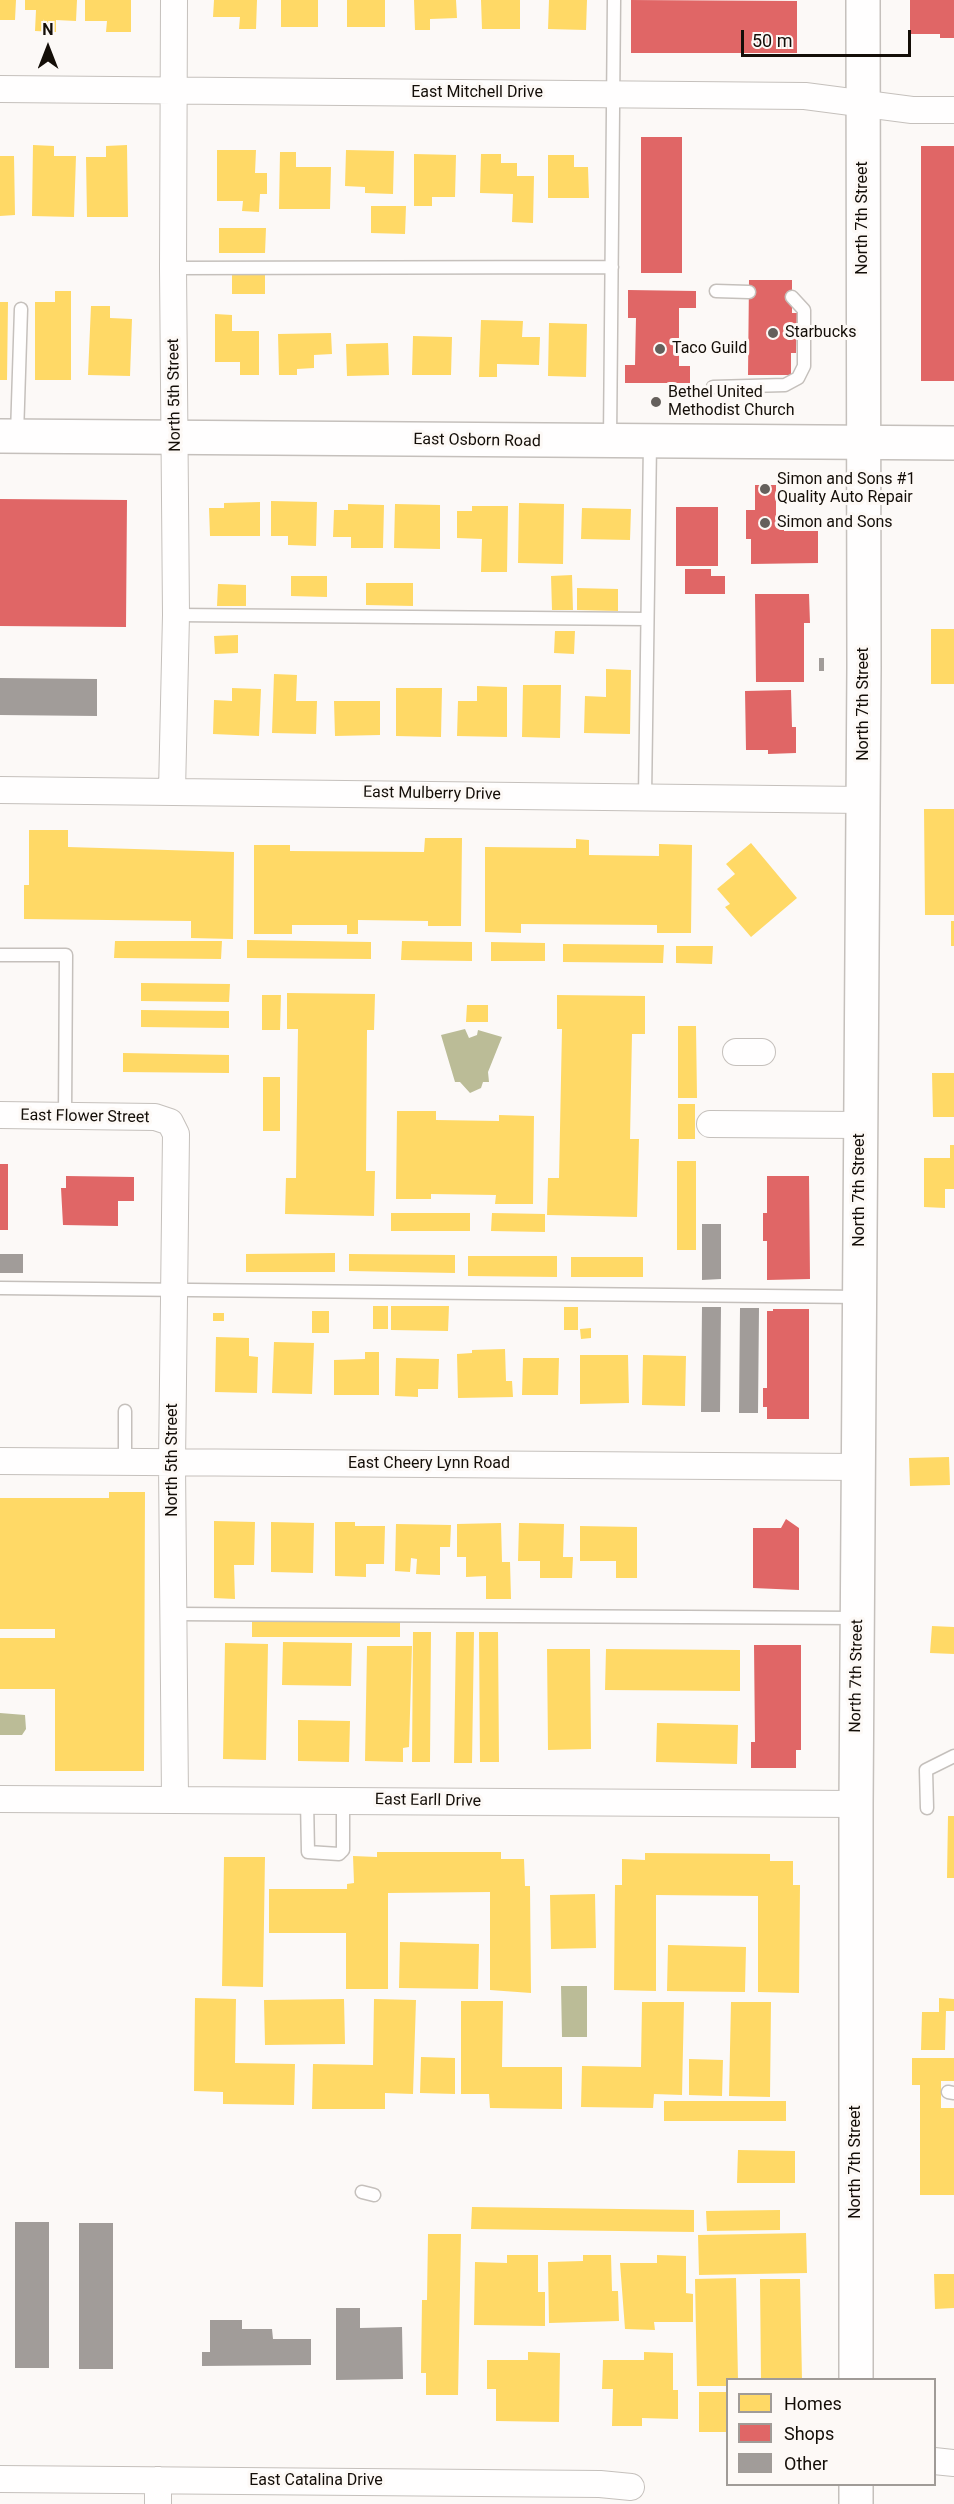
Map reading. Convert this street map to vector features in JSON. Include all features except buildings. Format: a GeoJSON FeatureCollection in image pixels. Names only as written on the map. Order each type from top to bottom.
{"type":"FeatureCollection","features":[{"type":"Feature","properties":{"kind":"main road","name":"North 7th Street"},"geometry":{"type":"LineString","coordinates":[[859,2374],[856,1804],[863,801],[863,0]]}},
{"type":"Feature","properties":{"kind":"main road","name":"East Osborn Road"},"geometry":{"type":"LineString","coordinates":[[9,436],[954,443]]}},
{"type":"Feature","properties":{"kind":"main road"},"geometry":{"type":"LineString","coordinates":[[856,2486],[856,2504]]}},
{"type":"Feature","properties":{"kind":"street","name":"North 5th Street"},"geometry":{"type":"LineString","coordinates":[[172,791],[176,615],[173,268],[174,0]]}},
{"type":"Feature","properties":{"kind":"street","name":"East Mitchell Drive"},"geometry":{"type":"LineString","coordinates":[[0,89],[805,96],[912,110],[954,110]]}},
{"type":"Feature","properties":{"kind":"street","name":"East Mulberry Drive"},"geometry":{"type":"LineString","coordinates":[[0,790],[863,801]]}},
{"type":"Feature","properties":{"kind":"street"},"geometry":{"type":"LineString","coordinates":[[736,1052],[762,1052]]}},
{"type":"Feature","properties":{"kind":"street","name":"East Flower Street"},"geometry":{"type":"LineString","coordinates":[[0,1115],[155,1117],[170,1122]]}},
{"type":"Feature","properties":{"kind":"street","name":"North 5th Street"},"geometry":{"type":"LineString","coordinates":[[170,1122],[176,1134],[172,1463],[175,1799]]}},
{"type":"Feature","properties":{"kind":"street"},"geometry":{"type":"LineString","coordinates":[[710,1124],[860,1125]]}},
{"type":"Feature","properties":{"kind":"street","name":"East Cheery Lynn Road"},"geometry":{"type":"LineString","coordinates":[[0,1461],[859,1467]]}},
{"type":"Feature","properties":{"kind":"street","name":"East Earll Drive"},"geometry":{"type":"LineString","coordinates":[[0,1799],[856,1804]]}},
{"type":"Feature","properties":{"kind":"street"},"geometry":{"type":"LineString","coordinates":[[936,2461],[954,2463]]}},
{"type":"Feature","properties":{"kind":"street"},"geometry":{"type":"LineString","coordinates":[[936,2474],[954,2474]]}},
{"type":"Feature","properties":{"kind":"street","name":"East Catalina Drive"},"geometry":{"type":"LineString","coordinates":[[0,2479],[158,2492],[600,2484],[631,2487]]}},
{"type":"Feature","properties":{"kind":"lane"},"geometry":{"type":"LineString","coordinates":[[610,442],[614,0]]}},
{"type":"Feature","properties":{"kind":"lane"},"geometry":{"type":"LineString","coordinates":[[173,268],[612,267]]}},
{"type":"Feature","properties":{"kind":"lane"},"geometry":{"type":"LineString","coordinates":[[716,291],[749,292]]}},
{"type":"Feature","properties":{"kind":"lane"},"geometry":{"type":"LineString","coordinates":[[713,387],[785,386],[798,378],[804,366],[804,310],[792,297]]}},
{"type":"Feature","properties":{"kind":"lane"},"geometry":{"type":"LineString","coordinates":[[9,436],[21,309]]}},
{"type":"Feature","properties":{"kind":"lane"},"geometry":{"type":"LineString","coordinates":[[645,797],[650,442]]}},
{"type":"Feature","properties":{"kind":"lane"},"geometry":{"type":"LineString","coordinates":[[176,615],[647,619]]}},
{"type":"Feature","properties":{"kind":"lane"},"geometry":{"type":"LineString","coordinates":[[0,955],[66,955],[65,1116]]}},
{"type":"Feature","properties":{"kind":"lane"},"geometry":{"type":"LineString","coordinates":[[0,1288],[860,1297]]}},
{"type":"Feature","properties":{"kind":"lane"},"geometry":{"type":"LineString","coordinates":[[125,1411],[125,1462]]}},
{"type":"Feature","properties":{"kind":"lane"},"geometry":{"type":"LineString","coordinates":[[174,1614],[857,1618]]}},
{"type":"Feature","properties":{"kind":"lane"},"geometry":{"type":"LineString","coordinates":[[927,1808],[926,1770],[954,1756]]}},
{"type":"Feature","properties":{"kind":"lane"},"geometry":{"type":"LineString","coordinates":[[307,1800],[308,1852],[330,1854],[342,1853],[343,1850],[343,1800]]}},
{"type":"Feature","properties":{"kind":"shaded area"},"geometry":{"type":"Polygon","coordinates":[[[465,1029],[469,1038],[477,1035],[478,1030],[502,1037],[488,1072],[489,1082],[483,1082],[481,1088],[470,1093],[460,1082],[455,1082],[441,1035],[465,1029]]]}},
{"type":"Feature","properties":{"kind":"shaded area"},"geometry":{"type":"Polygon","coordinates":[[[0,1713],[25,1715],[26,1729],[22,1735],[0,1735],[0,1713]]]}},
{"type":"Feature","properties":{"kind":"shaded area"},"geometry":{"type":"Polygon","coordinates":[[[561,1986],[587,1986],[587,2037],[562,2037],[561,1986]]]}},
{"type":"Feature","properties":{"kind":"place","name":"Starbucks"},"geometry":{"type":"Point","coordinates":[773,333]}},
{"type":"Feature","properties":{"kind":"place","name":"Taco Guild"},"geometry":{"type":"Point","coordinates":[660,349]}},
{"type":"Feature","properties":{"kind":"place","name":"Bethel United Methodist Church"},"geometry":{"type":"Point","coordinates":[656,402]}},
{"type":"Feature","properties":{"kind":"place","name":"Simon and Sons #1 Quality Auto Repair"},"geometry":{"type":"Point","coordinates":[765,489]}},
{"type":"Feature","properties":{"kind":"place","name":"Simon and Sons"},"geometry":{"type":"Point","coordinates":[765,523]}}]}
